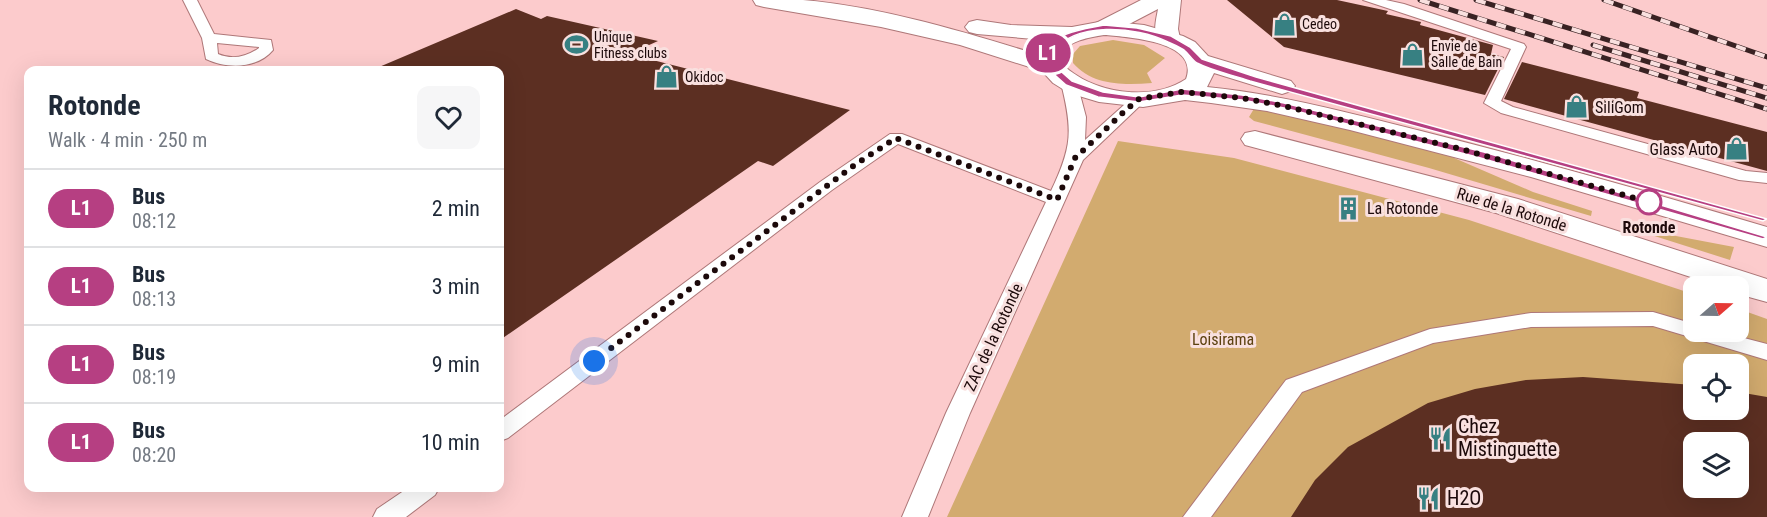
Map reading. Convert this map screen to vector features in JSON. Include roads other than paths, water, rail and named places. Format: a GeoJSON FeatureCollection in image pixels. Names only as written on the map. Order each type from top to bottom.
{"type":"FeatureCollection","features":[{"type":"Feature","properties":{"kind":"main road"},"geometry":{"type":"LineString","coordinates":[[764,0],[880,20],[956,37],[1059,75],[1101,95],[1139,99],[1182,92],[1242,98],[1295,108],[1472,152],[1767,237]]}},
{"type":"Feature","properties":{"kind":"main road"},"geometry":{"type":"LineString","coordinates":[[848,0],[1011,32],[1071,34],[1104,28],[1137,30],[1168,38],[1187,48],[1199,61],[1202,73],[1196,83],[1182,92]]}},
{"type":"Feature","properties":{"kind":"main road"},"geometry":{"type":"LineString","coordinates":[[1104,28],[1158,0]]}},
{"type":"Feature","properties":{"kind":"main road"},"geometry":{"type":"LineString","coordinates":[[1168,38],[1166,29],[1170,0]]}},
{"type":"Feature","properties":{"kind":"main road"},"geometry":{"type":"LineString","coordinates":[[1059,75],[1048,53],[1055,42],[1071,34]]}},
{"type":"Feature","properties":{"kind":"main road"},"geometry":{"type":"LineString","coordinates":[[1199,61],[1253,79],[1767,219]]}},
{"type":"Feature","properties":{"kind":"main road","name":"Rue de la Rotonde"},"geometry":{"type":"LineString","coordinates":[[1254,139],[1507,206],[1767,291]]}},
{"type":"Feature","properties":{"kind":"lane"},"geometry":{"type":"LineString","coordinates":[[190,0],[209,38]]}},
{"type":"Feature","properties":{"kind":"lane"},"geometry":{"type":"LineString","coordinates":[[1370,0],[1399,7],[1519,47],[1492,103],[1507,110],[1745,176],[1767,178]]}},
{"type":"Feature","properties":{"kind":"lane","name":"ZAC de la Rotonde"},"geometry":{"type":"LineString","coordinates":[[915,517],[958,413],[1075,158],[1078,117],[1059,75]]}},
{"type":"Feature","properties":{"kind":"lane","name":"ZAC de la Rotonde"},"geometry":{"type":"LineString","coordinates":[[1075,158],[1139,99]]}},
{"type":"Feature","properties":{"kind":"lane"},"geometry":{"type":"LineString","coordinates":[[504,429],[849,169],[896,138],[1057,200]]}},
{"type":"Feature","properties":{"kind":"lane"},"geometry":{"type":"LineString","coordinates":[[1196,517],[1294,386],[1430,336],[1531,320],[1653,320],[1683,328]]}},
{"type":"Feature","properties":{"kind":"lane"},"geometry":{"type":"LineString","coordinates":[[1733,342],[1767,352]]}},
{"type":"Feature","properties":{"kind":"lane"},"geometry":{"type":"LineString","coordinates":[[386,517],[420,492]]}},
{"type":"Feature","properties":{"kind":"railway"},"geometry":{"type":"LineString","coordinates":[[1420,0],[1767,109]]}},
{"type":"Feature","properties":{"kind":"railway"},"geometry":{"type":"LineString","coordinates":[[1476,0],[1767,88]]}},
{"type":"Feature","properties":{"kind":"railway"},"geometry":{"type":"LineString","coordinates":[[1604,0],[1767,57]]}},
{"type":"Feature","properties":{"kind":"railway"},"geometry":{"type":"LineString","coordinates":[[1593,45],[1767,98]]}},
{"type":"Feature","properties":{"kind":"place","name":"Cedeo"},"geometry":{"type":"Point","coordinates":[1284,24]}},
{"type":"Feature","properties":{"kind":"place","name":"Unique Fitness clubs"},"geometry":{"type":"Point","coordinates":[576,45]}},
{"type":"Feature","properties":{"kind":"place","name":"Envie de Salle de Bain"},"geometry":{"type":"Point","coordinates":[1413,54]}},
{"type":"Feature","properties":{"kind":"place","name":"Okidoc"},"geometry":{"type":"Point","coordinates":[667,77]}},
{"type":"Feature","properties":{"kind":"place","name":"SiliGom"},"geometry":{"type":"Point","coordinates":[1577,107]}},
{"type":"Feature","properties":{"kind":"place","name":"Glass Auto"},"geometry":{"type":"Point","coordinates":[1736,149]}},
{"type":"Feature","properties":{"kind":"place","name":"Rotonde"},"geometry":{"type":"Point","coordinates":[1649,202]}},
{"type":"Feature","properties":{"kind":"place","name":"La Rotonde"},"geometry":{"type":"Point","coordinates":[1349,208]}},
{"type":"Feature","properties":{"kind":"place","name":"Chez Mistinguette"},"geometry":{"type":"Point","coordinates":[1440,438]}},
{"type":"Feature","properties":{"kind":"place","name":"H2O"},"geometry":{"type":"Point","coordinates":[1429,498]}},
{"type":"Feature","properties":{"kind":"park label","name":"Loisirama"},"geometry":{"type":"Point","coordinates":[1223,339]}}]}
